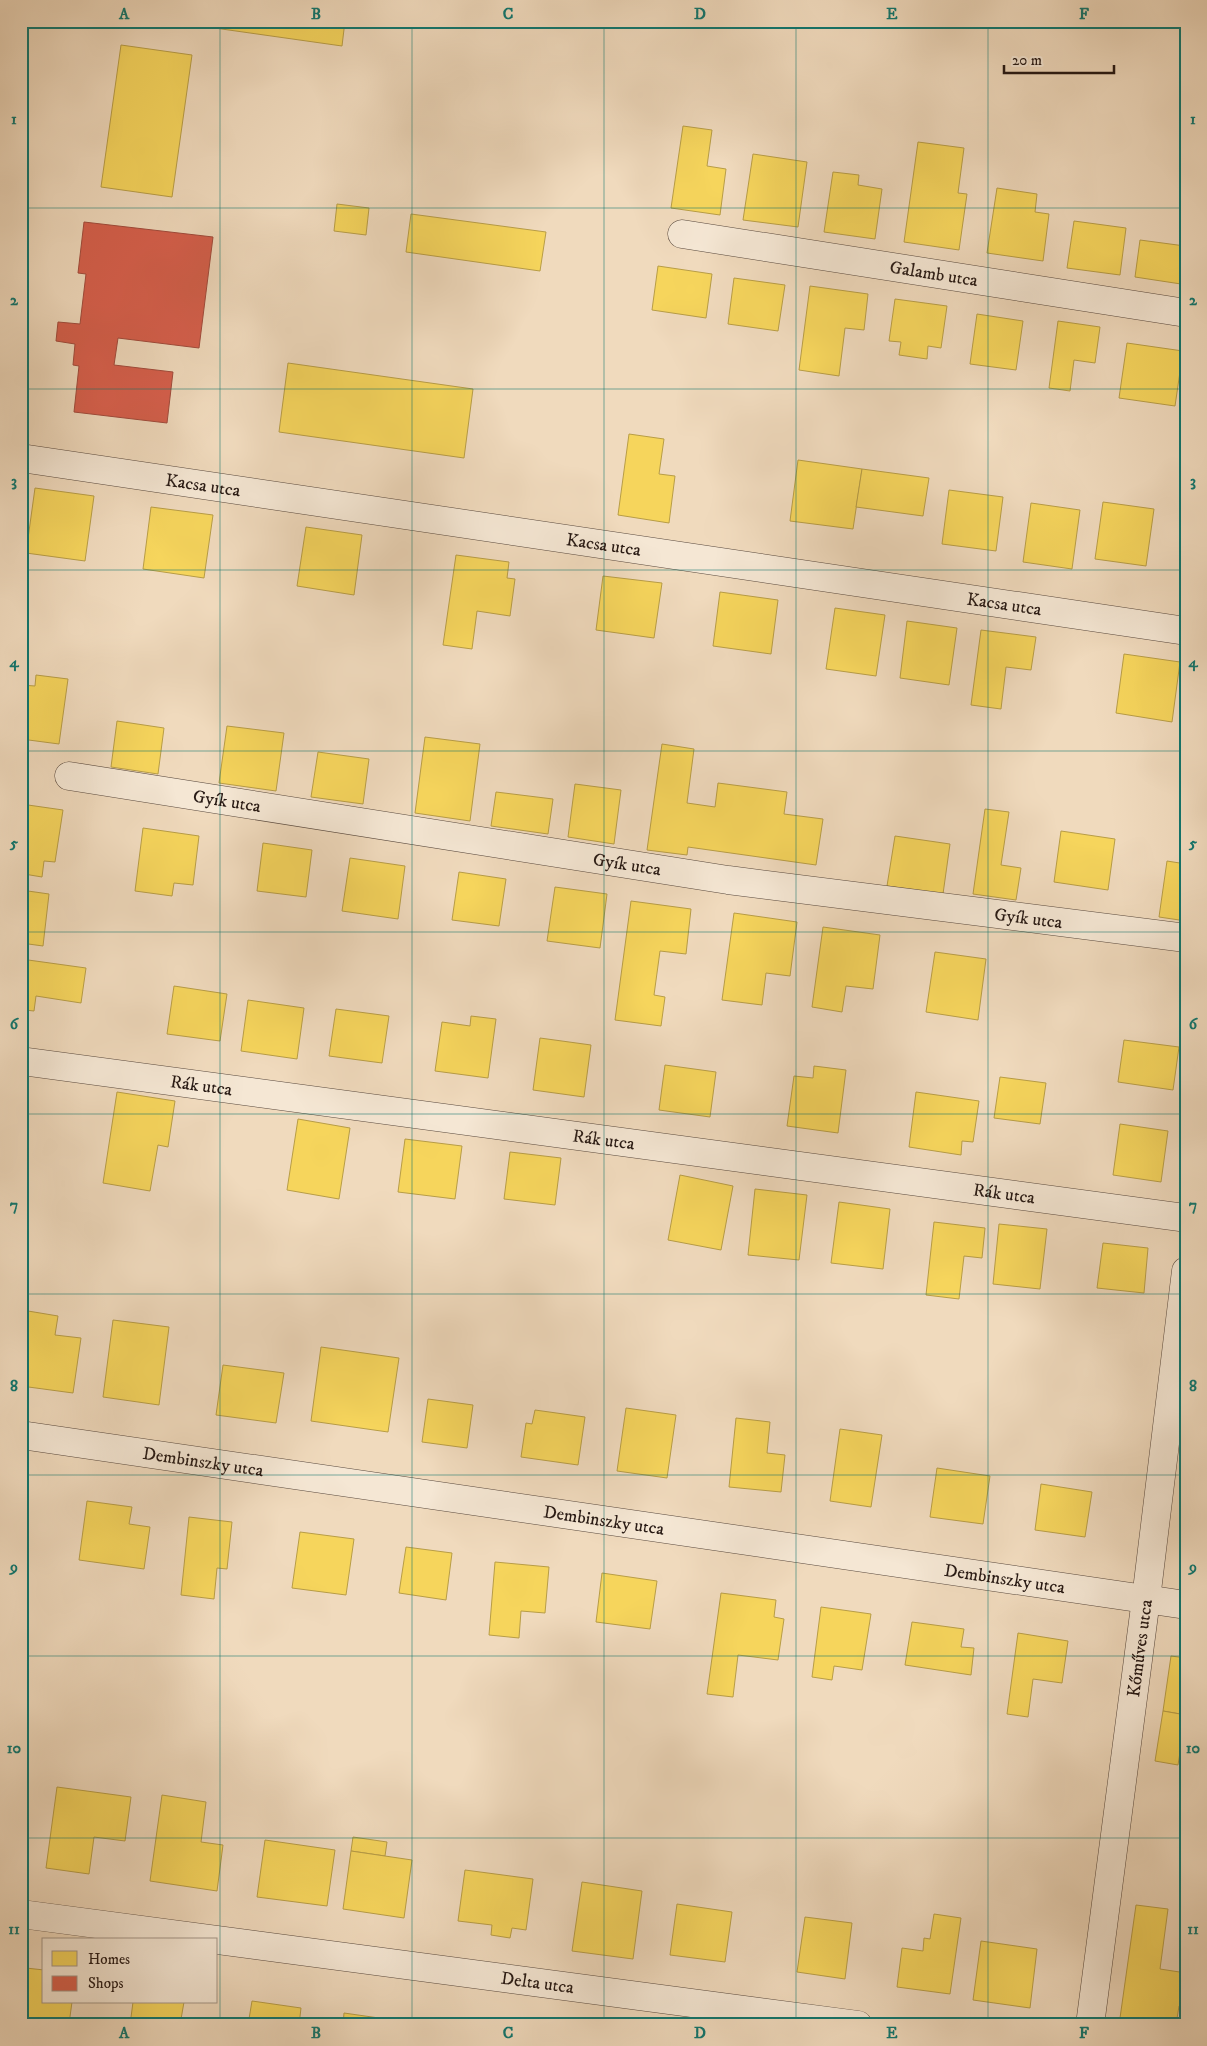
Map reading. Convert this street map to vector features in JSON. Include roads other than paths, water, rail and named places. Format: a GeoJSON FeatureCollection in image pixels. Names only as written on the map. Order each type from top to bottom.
{"type":"FeatureCollection","features":[{"type":"Feature","properties":{"kind":"street","name":"Galamb utca"},"geometry":{"type":"LineString","coordinates":[[682,234],[1186,313]]}},
{"type":"Feature","properties":{"kind":"street","name":"Kacsa utca"},"geometry":{"type":"LineString","coordinates":[[21,458],[1186,631]]}},
{"type":"Feature","properties":{"kind":"street","name":"Gyík utca"},"geometry":{"type":"LineString","coordinates":[[70,776],[728,880],[1186,938]]}},
{"type":"Feature","properties":{"kind":"street","name":"Rák utca"},"geometry":{"type":"LineString","coordinates":[[21,1061],[1186,1218]]}},
{"type":"Feature","properties":{"kind":"street","name":"Kőműves utca"},"geometry":{"type":"LineString","coordinates":[[1090,2025],[1146,1600],[1186,1271]]}},
{"type":"Feature","properties":{"kind":"street","name":"Dembinszky utca"},"geometry":{"type":"LineString","coordinates":[[21,1435],[1186,1605]]}},
{"type":"Feature","properties":{"kind":"street","name":"Delta utca"},"geometry":{"type":"LineString","coordinates":[[21,1914],[202,1938]]}},
{"type":"Feature","properties":{"kind":"street","name":"Delta utca"},"geometry":{"type":"LineString","coordinates":[[218,1940],[858,2025]]}}]}
